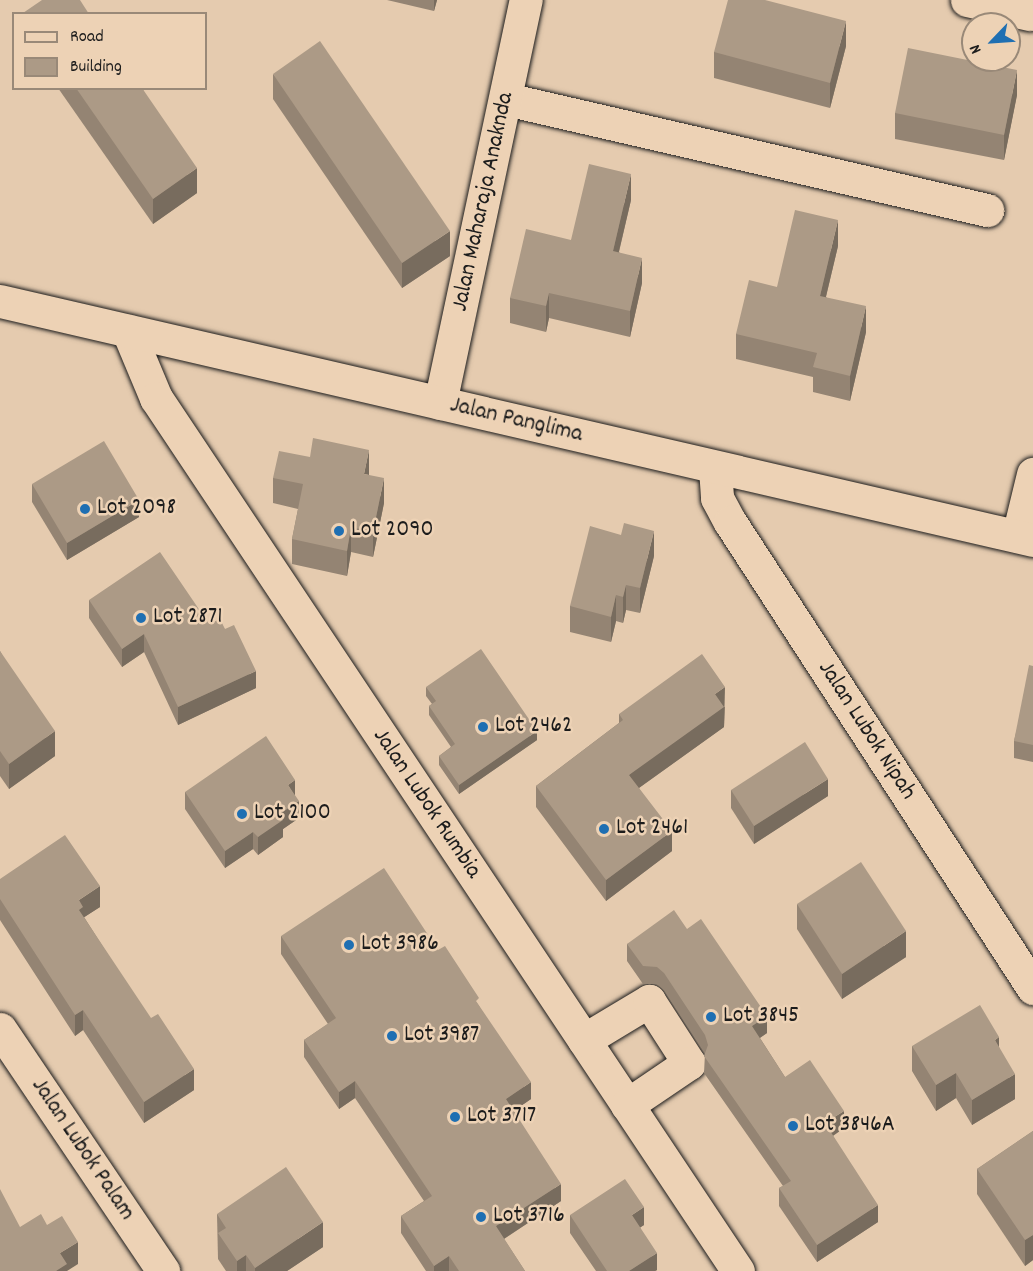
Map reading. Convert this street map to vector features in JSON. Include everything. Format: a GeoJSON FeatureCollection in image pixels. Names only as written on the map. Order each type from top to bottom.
{"type":"FeatureCollection","features":[{"type":"Feature","properties":{"kind":"street","name":"Jalan Maharaja Anaknda"},"geometry":{"type":"LineString","coordinates":[[440,403],[526,0]]}},
{"type":"Feature","properties":{"kind":"street"},"geometry":{"type":"LineString","coordinates":[[968,0],[1029,14]]}},
{"type":"Feature","properties":{"kind":"street"},"geometry":{"type":"LineString","coordinates":[[506,99],[987,210]]}},
{"type":"Feature","properties":{"kind":"street","name":"Jalan Panglima"},"geometry":{"type":"LineString","coordinates":[[0,301],[1025,538]]}},
{"type":"Feature","properties":{"kind":"street","name":"Jalan Lubok Rumbia"},"geometry":{"type":"LineString","coordinates":[[128,331],[156,398],[738,1271]]}},
{"type":"Feature","properties":{"kind":"street","name":"Jalan Lubok Nipah"},"geometry":{"type":"LineString","coordinates":[[715,468],[717,498],[730,522],[1033,988]]}},
{"type":"Feature","properties":{"kind":"street"},"geometry":{"type":"LineString","coordinates":[[1025,538],[1033,474]]}},
{"type":"Feature","properties":{"kind":"street"},"geometry":{"type":"LineString","coordinates":[[584,1040],[649,1001],[689,1063],[627,1105]]}},
{"type":"Feature","properties":{"kind":"street","name":"Jalan Lubok Palam"},"geometry":{"type":"LineString","coordinates":[[0,1029],[163,1271]]}},
{"type":"Feature","properties":{"kind":"building"},"geometry":{"type":"Polygon","coordinates":[[[42,0],[80,0],[88,12],[24,12],[42,0]]]}},
{"type":"Feature","properties":{"kind":"building"},"geometry":{"type":"Polygon","coordinates":[[[728,0],[765,0],[846,21],[830,83],[714,52],[728,0]]]}},
{"type":"Feature","properties":{"kind":"building"},"geometry":{"type":"Polygon","coordinates":[[[320,41],[450,231],[402,263],[273,74],[320,41]]]}},
{"type":"Feature","properties":{"kind":"building"},"geometry":{"type":"Polygon","coordinates":[[[908,48],[961,59],[961,72],[1017,72],[1004,135],[895,113],[908,48]]]}},
{"type":"Feature","properties":{"kind":"building"},"geometry":{"type":"Polygon","coordinates":[[[77,90],[143,90],[197,168],[153,199],[77,90]]]}},
{"type":"Feature","properties":{"kind":"building"},"geometry":{"type":"Polygon","coordinates":[[[589,164],[631,174],[613,251],[642,258],[630,311],[549,293],[546,306],[510,298],[526,229],[571,240],[589,164]]]}},
{"type":"Feature","properties":{"kind":"building"},"geometry":{"type":"Polygon","coordinates":[[[795,210],[838,220],[820,296],[866,306],[850,376],[813,367],[817,353],[736,334],[749,280],[777,287],[795,210]]]}},
{"type":"Feature","properties":{"kind":"building","name":"Lot 2090"},"geometry":{"type":"Polygon","coordinates":[[[313,438],[369,450],[364,474],[384,478],[373,532],[351,527],[347,551],[292,539],[303,484],[273,478],[279,451],[310,457],[313,438]]]}},
{"type":"Feature","properties":{"kind":"building","name":"Lot 2098"},"geometry":{"type":"Polygon","coordinates":[[[104,441],[139,500],[67,543],[32,484],[104,441]]]}},
{"type":"Feature","properties":{"kind":"building"},"geometry":{"type":"Polygon","coordinates":[[[624,523],[654,531],[640,588],[626,585],[623,597],[616,595],[611,617],[570,606],[590,526],[621,535],[624,523]]]}},
{"type":"Feature","properties":{"kind":"building"},"geometry":{"type":"Polygon","coordinates":[[[160,552],[209,624],[220,619],[225,629],[234,625],[256,671],[178,707],[144,634],[122,649],[89,600],[160,552]]]}},
{"type":"Feature","properties":{"kind":"building","name":"Lot 2462"},"geometry":{"type":"Polygon","coordinates":[[[481,649],[537,731],[459,785],[439,756],[455,744],[429,706],[436,701],[426,687],[481,649]]]}},
{"type":"Feature","properties":{"kind":"building"},"geometry":{"type":"Polygon","coordinates":[[[0,651],[55,731],[9,764],[0,751],[0,651]]]}},
{"type":"Feature","properties":{"kind":"building"},"geometry":{"type":"Polygon","coordinates":[[[702,654],[725,687],[715,694],[724,707],[629,775],[672,831],[606,880],[536,786],[623,720],[619,714],[702,654]]]}},
{"type":"Feature","properties":{"kind":"building"},"geometry":{"type":"Polygon","coordinates":[[[1029,665],[1033,666],[1033,745],[1014,741],[1029,665]]]}},
{"type":"Feature","properties":{"kind":"building","name":"Lot 2100"},"geometry":{"type":"Polygon","coordinates":[[[266,736],[295,780],[288,785],[299,801],[278,815],[283,820],[258,837],[253,832],[225,851],[185,792],[266,736]]]}},
{"type":"Feature","properties":{"kind":"building"},"geometry":{"type":"Polygon","coordinates":[[[805,742],[828,779],[754,826],[731,790],[805,742]]]}},
{"type":"Feature","properties":{"kind":"building"},"geometry":{"type":"Polygon","coordinates":[[[65,835],[100,886],[79,900],[83,907],[79,910],[151,1018],[158,1014],[194,1069],[144,1102],[83,1010],[75,1015],[0,899],[0,879],[65,835]]]}},
{"type":"Feature","properties":{"kind":"building"},"geometry":{"type":"Polygon","coordinates":[[[861,862],[906,931],[842,974],[797,904],[861,862]]]}},
{"type":"Feature","properties":{"kind":"building"},"geometry":{"type":"Polygon","coordinates":[[[384,868],[438,950],[445,946],[479,998],[476,1001],[531,1082],[506,1099],[561,1184],[496,1226],[525,1271],[459,1271],[449,1256],[434,1266],[401,1216],[432,1196],[355,1081],[339,1092],[304,1040],[336,1018],[281,936],[384,868]]]}},
{"type":"Feature","properties":{"kind":"building"},"geometry":{"type":"Polygon","coordinates":[[[674,910],[687,929],[701,919],[767,1016],[752,1026],[785,1077],[810,1060],[844,1111],[825,1123],[878,1205],[817,1245],[779,1188],[791,1181],[704,1056],[708,1045],[705,1035],[664,973],[657,967],[643,966],[627,944],[674,910]]]}},
{"type":"Feature","properties":{"kind":"building"},"geometry":{"type":"Polygon","coordinates":[[[980,1005],[999,1037],[995,1040],[1015,1074],[972,1100],[956,1073],[936,1085],[912,1046],[980,1005]]]}},
{"type":"Feature","properties":{"kind":"building"},"geometry":{"type":"Polygon","coordinates":[[[1033,1131],[1033,1235],[1025,1240],[977,1169],[1033,1131]]]}},
{"type":"Feature","properties":{"kind":"building"},"geometry":{"type":"Polygon","coordinates":[[[286,1167],[323,1222],[255,1268],[246,1255],[237,1261],[218,1233],[226,1228],[217,1214],[286,1167]]]}},
{"type":"Feature","properties":{"kind":"building"},"geometry":{"type":"Polygon","coordinates":[[[625,1179],[644,1207],[632,1215],[657,1253],[629,1271],[607,1271],[570,1215],[625,1179]]]}},
{"type":"Feature","properties":{"kind":"building"},"geometry":{"type":"Polygon","coordinates":[[[0,1189],[20,1227],[41,1214],[47,1225],[62,1216],[78,1242],[60,1253],[67,1264],[56,1271],[0,1271],[0,1189]]]}},
{"type":"Feature","properties":{"kind":"place","name":"Lot 2098"},"geometry":{"type":"Point","coordinates":[85,509]}},
{"type":"Feature","properties":{"kind":"place","name":"Lot 2090"},"geometry":{"type":"Point","coordinates":[339,531]}},
{"type":"Feature","properties":{"kind":"place","name":"Lot 2871"},"geometry":{"type":"Point","coordinates":[141,618]}},
{"type":"Feature","properties":{"kind":"place","name":"Lot 2462"},"geometry":{"type":"Point","coordinates":[483,727]}},
{"type":"Feature","properties":{"kind":"place","name":"Lot 2100"},"geometry":{"type":"Point","coordinates":[242,814]}},
{"type":"Feature","properties":{"kind":"place","name":"Lot 2461"},"geometry":{"type":"Point","coordinates":[604,829]}},
{"type":"Feature","properties":{"kind":"place","name":"Lot 3986"},"geometry":{"type":"Point","coordinates":[349,945]}},
{"type":"Feature","properties":{"kind":"place","name":"Lot 3845"},"geometry":{"type":"Point","coordinates":[711,1017]}},
{"type":"Feature","properties":{"kind":"place","name":"Lot 3987"},"geometry":{"type":"Point","coordinates":[392,1036]}},
{"type":"Feature","properties":{"kind":"place","name":"Lot 3717"},"geometry":{"type":"Point","coordinates":[455,1117]}},
{"type":"Feature","properties":{"kind":"place","name":"Lot 3846A"},"geometry":{"type":"Point","coordinates":[793,1126]}},
{"type":"Feature","properties":{"kind":"place","name":"Lot 3716"},"geometry":{"type":"Point","coordinates":[481,1217]}}]}
